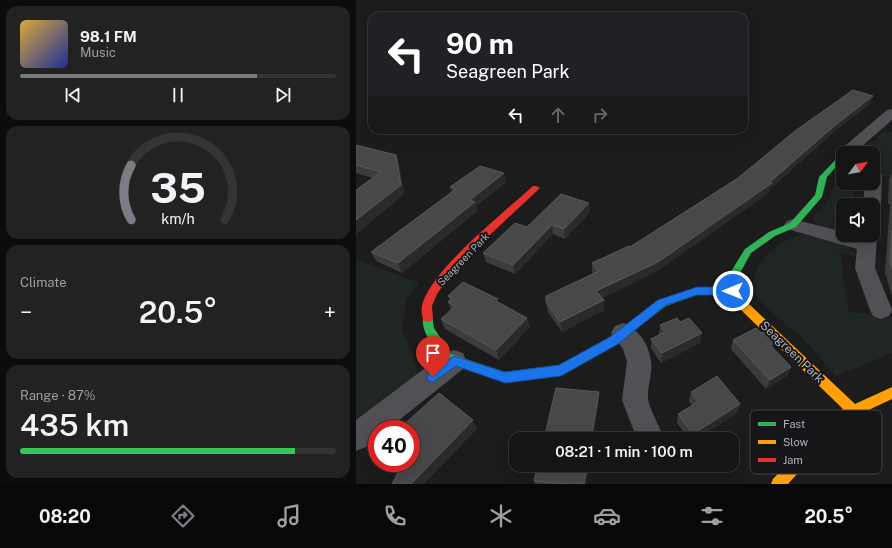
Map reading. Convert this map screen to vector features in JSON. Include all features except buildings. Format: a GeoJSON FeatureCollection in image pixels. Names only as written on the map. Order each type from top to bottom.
{"type":"FeatureCollection","features":[{"type":"Feature","properties":{"kind":"street"},"geometry":{"type":"LineString","coordinates":[[853,146],[892,113]]}},
{"type":"Feature","properties":{"kind":"street"},"geometry":{"type":"LineString","coordinates":[[733,291],[735,273],[748,251],[772,234],[793,225],[819,195],[823,177],[836,163]]}},
{"type":"Feature","properties":{"kind":"street","name":"Seagreen Park"},"geometry":{"type":"LineString","coordinates":[[536,188],[471,248],[438,283],[426,306],[430,329],[447,358],[505,377],[561,370],[614,340],[662,303],[697,291],[733,291],[745,307],[853,410]]}},
{"type":"Feature","properties":{"kind":"street"},"geometry":{"type":"LineString","coordinates":[[793,225],[836,234]]}},
{"type":"Feature","properties":{"kind":"street"},"geometry":{"type":"LineString","coordinates":[[867,242],[865,268],[881,310]]}},
{"type":"Feature","properties":{"kind":"street"},"geometry":{"type":"LineString","coordinates":[[623,332],[634,345],[639,362],[635,400],[648,432]]}},
{"type":"Feature","properties":{"kind":"street"},"geometry":{"type":"LineString","coordinates":[[356,437],[454,361]]}},
{"type":"Feature","properties":{"kind":"street"},"geometry":{"type":"LineString","coordinates":[[853,410],[892,393]]}},
{"type":"Feature","properties":{"kind":"street"},"geometry":{"type":"LineString","coordinates":[[778,484],[787,474]]}},
{"type":"Feature","properties":{"kind":"shaded area"},"geometry":{"type":"Polygon","coordinates":[[[883,132],[892,132],[892,174],[887,177],[880,176],[880,146],[868,146],[883,132]]]}},
{"type":"Feature","properties":{"kind":"shaded area"},"geometry":{"type":"Polygon","coordinates":[[[836,183],[836,190],[854,190],[853,198],[836,198],[836,232],[818,225],[813,218],[827,202],[836,183]]]}},
{"type":"Feature","properties":{"kind":"shaded area"},"geometry":{"type":"Polygon","coordinates":[[[802,234],[841,244],[848,247],[861,257],[841,254],[849,312],[892,318],[892,353],[836,376],[805,341],[759,299],[753,285],[754,275],[759,266],[773,249],[802,234]]]}},
{"type":"Feature","properties":{"kind":"shaded area"},"geometry":{"type":"Polygon","coordinates":[[[356,259],[419,283],[406,299],[402,328],[416,366],[416,377],[356,426],[356,259]]]}},
{"type":"Feature","properties":{"kind":"traffic: fast"},"geometry":{"type":"LineString","coordinates":[[739,299],[733,291],[735,273],[748,251],[772,234],[793,225],[819,195],[823,177],[836,163]]}},
{"type":"Feature","properties":{"kind":"traffic: fast"},"geometry":{"type":"LineString","coordinates":[[428,318],[429,329],[447,358],[505,377],[561,370],[614,340],[662,303],[697,291],[733,291]]}},
{"type":"Feature","properties":{"kind":"traffic: slow"},"geometry":{"type":"LineString","coordinates":[[739,299],[745,307],[852,410]]}},
{"type":"Feature","properties":{"kind":"traffic: slow"},"geometry":{"type":"LineString","coordinates":[[855,410],[892,393]]}},
{"type":"Feature","properties":{"kind":"traffic: slow"},"geometry":{"type":"LineString","coordinates":[[778,484],[787,474]]}},
{"type":"Feature","properties":{"kind":"traffic: jam"},"geometry":{"type":"LineString","coordinates":[[428,318],[427,306],[432,293],[443,278],[474,244],[536,188]]}},
{"type":"Feature","properties":{"kind":"route"},"geometry":{"type":"LineString","coordinates":[[433,377],[454,361],[505,377],[561,370],[614,340],[662,303],[697,291],[733,291]]}}]}
